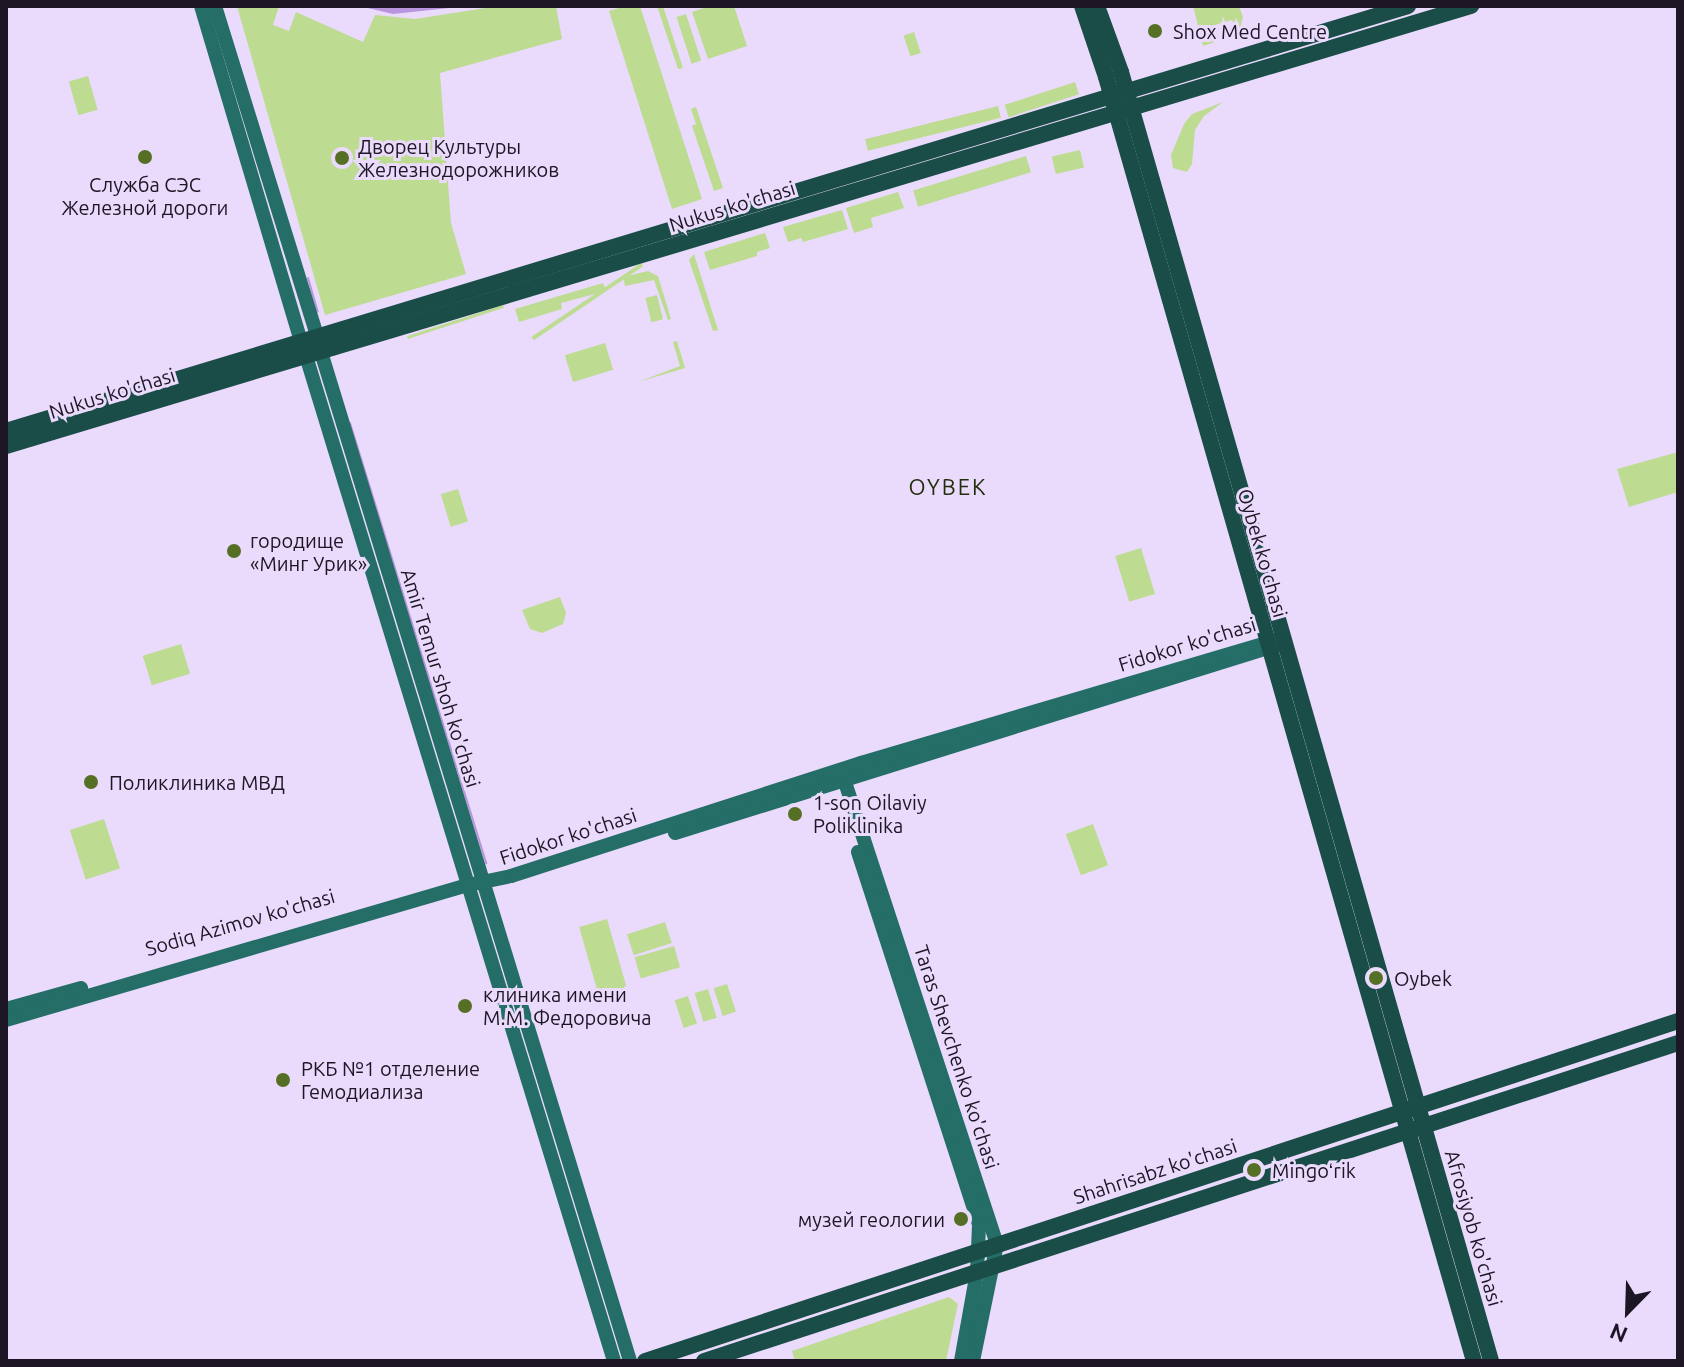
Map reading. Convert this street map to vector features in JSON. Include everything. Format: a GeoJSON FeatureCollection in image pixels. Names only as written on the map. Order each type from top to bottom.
{"type":"FeatureCollection","features":[{"type":"Feature","properties":{"kind":"main road","name":"Amir Temur shoh ko'chasi"},"geometry":{"type":"LineString","coordinates":[[192,6],[208,41]]}},
{"type":"Feature","properties":{"kind":"main road","name":"Amir Temur shoh ko'chasi"},"geometry":{"type":"LineString","coordinates":[[201,6],[208,41],[228,103],[311,346],[352,453],[466,880],[614,1361]]}},
{"type":"Feature","properties":{"kind":"main road","name":"Amir Temur shoh ko'chasi"},"geometry":{"type":"LineString","coordinates":[[215,6],[311,346],[336,457],[485,886],[630,1361]]}},
{"type":"Feature","properties":{"kind":"main road","name":"Oybek ko'chasi"},"geometry":{"type":"LineString","coordinates":[[1082,6],[1121,101]]}},
{"type":"Feature","properties":{"kind":"main road","name":"Oybek ko'chasi"},"geometry":{"type":"LineString","coordinates":[[1097,6],[1274,643],[1410,1109]]}},
{"type":"Feature","properties":{"kind":"main road","name":"Nukus ko'chasi"},"geometry":{"type":"LineString","coordinates":[[1121,101],[1408,6]]}},
{"type":"Feature","properties":{"kind":"main road","name":"Nukus ko'chasi"},"geometry":{"type":"LineString","coordinates":[[6,446],[311,346],[1121,101],[1461,8]]}},
{"type":"Feature","properties":{"kind":"main road"},"geometry":{"type":"LineString","coordinates":[[228,103],[243,99]]}},
{"type":"Feature","properties":{"kind":"main road","name":"Nukus ko'chasi"},"geometry":{"type":"LineString","coordinates":[[6,431],[311,346]]}},
{"type":"Feature","properties":{"kind":"main road"},"geometry":{"type":"LineString","coordinates":[[336,457],[352,453]]}},
{"type":"Feature","properties":{"kind":"main road","name":"Fidokor ko'chasi"},"geometry":{"type":"LineString","coordinates":[[466,880],[485,886],[1274,643]]}},
{"type":"Feature","properties":{"kind":"main road","name":"Taras Shevchenko ko'chasi"},"geometry":{"type":"LineString","coordinates":[[838,776],[997,1244],[971,1304],[961,1361]]}},
{"type":"Feature","properties":{"kind":"main road","name":"Taras Shevchenko ko'chasi"},"geometry":{"type":"LineString","coordinates":[[838,776],[979,1225],[979,1250],[985,1269],[973,1361]]}},
{"type":"Feature","properties":{"kind":"main road","name":"Sodiq Azimov ko'chasi"},"geometry":{"type":"LineString","coordinates":[[6,1020],[466,880]]}},
{"type":"Feature","properties":{"kind":"main road","name":"Sodiq Azimov ko'chasi"},"geometry":{"type":"LineString","coordinates":[[6,1009],[208,957]]}},
{"type":"Feature","properties":{"kind":"main road","name":"Shahrisabz ko'chasi"},"geometry":{"type":"LineString","coordinates":[[645,1361],[1678,1021]]}},
{"type":"Feature","properties":{"kind":"main road","name":"Shahrisabz ko'chasi"},"geometry":{"type":"LineString","coordinates":[[704,1361],[1678,1043]]}},
{"type":"Feature","properties":{"kind":"main road","name":"Afrosiyob ko'chasi"},"geometry":{"type":"LineString","coordinates":[[1410,1109],[1474,1361]]}},
{"type":"Feature","properties":{"kind":"main road","name":"Afrosiyob ko'chasi"},"geometry":{"type":"LineString","coordinates":[[1416,1130],[1491,1361]]}},
{"type":"Feature","properties":{"kind":"main road"},"geometry":{"type":"LineString","coordinates":[[953,1279],[966,1289],[971,1304]]}},
{"type":"Feature","properties":{"kind":"green space"},"geometry":{"type":"Polygon","coordinates":[[[237,6],[279,6],[273,25],[289,31],[296,12],[363,42],[375,15],[415,19],[498,6],[556,6],[562,39],[440,73],[451,223],[466,274],[325,315],[237,6]]]}},
{"type":"Feature","properties":{"kind":"green space"},"geometry":{"type":"Polygon","coordinates":[[[640,6],[702,199],[672,209],[609,11],[640,6]]]}},
{"type":"Feature","properties":{"kind":"green space"},"geometry":{"type":"Polygon","coordinates":[[[657,6],[663,6],[683,68],[678,69],[657,6]]]}},
{"type":"Feature","properties":{"kind":"green space"},"geometry":{"type":"Polygon","coordinates":[[[710,6],[734,6],[747,46],[708,59],[692,12],[710,6]]]}},
{"type":"Feature","properties":{"kind":"green space"},"geometry":{"type":"Polygon","coordinates":[[[1193,6],[1239,6],[1243,17],[1240,29],[1236,31],[1232,20],[1215,25],[1218,41],[1203,46],[1193,6]]]}},
{"type":"Feature","properties":{"kind":"green space"},"geometry":{"type":"Polygon","coordinates":[[[686,14],[701,61],[692,64],[676,17],[686,14]]]}},
{"type":"Feature","properties":{"kind":"green space"},"geometry":{"type":"Polygon","coordinates":[[[914,32],[921,53],[910,56],[904,35],[914,32]]]}},
{"type":"Feature","properties":{"kind":"green space"},"geometry":{"type":"Polygon","coordinates":[[[88,76],[98,110],[78,115],[69,82],[88,76]]]}},
{"type":"Feature","properties":{"kind":"green space"},"geometry":{"type":"Polygon","coordinates":[[[1075,82],[1079,94],[1009,117],[1005,105],[1075,82]]]}},
{"type":"Feature","properties":{"kind":"green space"},"geometry":{"type":"Polygon","coordinates":[[[1223,102],[1204,116],[1195,130],[1192,164],[1187,172],[1173,168],[1171,155],[1184,124],[1192,114],[1223,102]]]}},
{"type":"Feature","properties":{"kind":"green space"},"geometry":{"type":"Polygon","coordinates":[[[998,106],[1001,118],[868,151],[865,139],[998,106]]]}},
{"type":"Feature","properties":{"kind":"green space"},"geometry":{"type":"Polygon","coordinates":[[[696,107],[723,188],[714,191],[692,126],[696,124],[691,109],[696,107]]]}},
{"type":"Feature","properties":{"kind":"green space"},"geometry":{"type":"Polygon","coordinates":[[[1080,150],[1084,168],[1056,174],[1052,157],[1080,150]]]}},
{"type":"Feature","properties":{"kind":"green space"},"geometry":{"type":"Polygon","coordinates":[[[1026,156],[1031,172],[918,207],[913,190],[1026,156]]]}},
{"type":"Feature","properties":{"kind":"green space"},"geometry":{"type":"Polygon","coordinates":[[[898,192],[904,208],[871,218],[873,227],[854,233],[846,208],[898,192]]]}},
{"type":"Feature","properties":{"kind":"green space"},"geometry":{"type":"Polygon","coordinates":[[[842,210],[848,229],[803,242],[801,238],[788,242],[783,227],[842,210]]]}},
{"type":"Feature","properties":{"kind":"green space"},"geometry":{"type":"Polygon","coordinates":[[[765,233],[770,248],[757,252],[757,256],[710,270],[704,252],[765,233]]]}},
{"type":"Feature","properties":{"kind":"green space"},"geometry":{"type":"Polygon","coordinates":[[[694,254],[718,330],[713,331],[689,260],[694,254]]]}},
{"type":"Feature","properties":{"kind":"green space"},"geometry":{"type":"Polygon","coordinates":[[[641,263],[643,266],[534,340],[532,337],[641,263]]]}},
{"type":"Feature","properties":{"kind":"green space"},"geometry":{"type":"Polygon","coordinates":[[[648,271],[658,276],[671,319],[668,320],[654,280],[625,286],[623,277],[648,271]]]}},
{"type":"Feature","properties":{"kind":"green space"},"geometry":{"type":"Polygon","coordinates":[[[603,283],[606,291],[561,303],[562,309],[519,322],[515,309],[603,283]]]}},
{"type":"Feature","properties":{"kind":"green space"},"geometry":{"type":"Polygon","coordinates":[[[657,295],[663,319],[651,322],[645,298],[657,295]]]}},
{"type":"Feature","properties":{"kind":"green space"},"geometry":{"type":"Polygon","coordinates":[[[503,305],[504,308],[408,339],[407,336],[503,305]]]}},
{"type":"Feature","properties":{"kind":"green space"},"geometry":{"type":"Polygon","coordinates":[[[677,341],[685,368],[638,382],[680,366],[673,342],[677,341]]]}},
{"type":"Feature","properties":{"kind":"green space"},"geometry":{"type":"Polygon","coordinates":[[[605,343],[613,370],[573,382],[565,355],[605,343]]]}},
{"type":"Feature","properties":{"kind":"green space"},"geometry":{"type":"Polygon","coordinates":[[[1678,452],[1678,492],[1629,507],[1617,469],[1678,452]]]}},
{"type":"Feature","properties":{"kind":"green space"},"geometry":{"type":"Polygon","coordinates":[[[458,489],[468,522],[451,527],[441,494],[458,489]]]}},
{"type":"Feature","properties":{"kind":"green space"},"geometry":{"type":"Polygon","coordinates":[[[1141,548],[1155,594],[1129,602],[1115,556],[1141,548]]]}},
{"type":"Feature","properties":{"kind":"green space"},"geometry":{"type":"Polygon","coordinates":[[[560,597],[566,613],[563,624],[542,633],[530,629],[522,610],[560,597]]]}},
{"type":"Feature","properties":{"kind":"green space"},"geometry":{"type":"Polygon","coordinates":[[[181,644],[190,674],[152,685],[143,656],[181,644]]]}},
{"type":"Feature","properties":{"kind":"green space"},"geometry":{"type":"Polygon","coordinates":[[[104,819],[120,868],[86,880],[70,830],[104,819]]]}},
{"type":"Feature","properties":{"kind":"green space"},"geometry":{"type":"Polygon","coordinates":[[[1093,824],[1108,865],[1081,875],[1066,834],[1093,824]]]}},
{"type":"Feature","properties":{"kind":"green space"},"geometry":{"type":"Polygon","coordinates":[[[607,919],[627,987],[599,995],[579,927],[607,919]]]}},
{"type":"Feature","properties":{"kind":"green space"},"geometry":{"type":"Polygon","coordinates":[[[665,922],[672,943],[634,955],[627,934],[665,922]]]}},
{"type":"Feature","properties":{"kind":"green space"},"geometry":{"type":"Polygon","coordinates":[[[674,946],[680,967],[641,978],[635,957],[674,946]]]}},
{"type":"Feature","properties":{"kind":"green space"},"geometry":{"type":"Polygon","coordinates":[[[727,984],[736,1012],[723,1016],[714,988],[727,984]]]}},
{"type":"Feature","properties":{"kind":"green space"},"geometry":{"type":"Polygon","coordinates":[[[708,989],[717,1018],[703,1022],[695,993],[708,989]]]}},
{"type":"Feature","properties":{"kind":"green space"},"geometry":{"type":"Polygon","coordinates":[[[688,996],[697,1024],[684,1028],[675,1000],[688,996]]]}},
{"type":"Feature","properties":{"kind":"green space"},"geometry":{"type":"Polygon","coordinates":[[[949,1297],[958,1304],[946,1361],[795,1361],[792,1351],[949,1297]]]}},
{"type":"Feature","properties":{"kind":"shaded area"},"geometry":{"type":"Polygon","coordinates":[[[359,6],[468,6],[393,14],[359,6]]]}},
{"type":"Feature","properties":{"kind":"waterway"},"geometry":{"type":"LineString","coordinates":[[308,278],[318,312]]}},
{"type":"Feature","properties":{"kind":"waterway"},"geometry":{"type":"LineString","coordinates":[[350,423],[486,863]]}},
{"type":"Feature","properties":{"kind":"place","name":"Shox Med Centre"},"geometry":{"type":"Point","coordinates":[1155,31]}},
{"type":"Feature","properties":{"kind":"place","name":"Служба СЭС Железной дороги"},"geometry":{"type":"Point","coordinates":[145,157]}},
{"type":"Feature","properties":{"kind":"place","name":"Дворец Культуры Железнодорожников"},"geometry":{"type":"Point","coordinates":[342,158]}},
{"type":"Feature","properties":{"kind":"place","name":"городище «Минг Урик»"},"geometry":{"type":"Point","coordinates":[234,551]}},
{"type":"Feature","properties":{"kind":"place","name":"Поликлиника МВД"},"geometry":{"type":"Point","coordinates":[91,782]}},
{"type":"Feature","properties":{"kind":"place","name":"1-son Oilaviy Poliklinika"},"geometry":{"type":"Point","coordinates":[795,814]}},
{"type":"Feature","properties":{"kind":"place","name":"Oybek"},"geometry":{"type":"Point","coordinates":[1376,978]}},
{"type":"Feature","properties":{"kind":"place","name":"клиника имени М.М. Федоровича"},"geometry":{"type":"Point","coordinates":[465,1006]}},
{"type":"Feature","properties":{"kind":"place","name":"РКБ №1 отделение Гемодиализа"},"geometry":{"type":"Point","coordinates":[283,1080]}},
{"type":"Feature","properties":{"kind":"place","name":"Mingoʻrik"},"geometry":{"type":"Point","coordinates":[1254,1170]}},
{"type":"Feature","properties":{"kind":"place","name":"музей геологии"},"geometry":{"type":"Point","coordinates":[961,1219]}},
{"type":"Feature","properties":{"kind":"district","name":"OYBEK"},"geometry":{"type":"Point","coordinates":[948,487]}}]}
